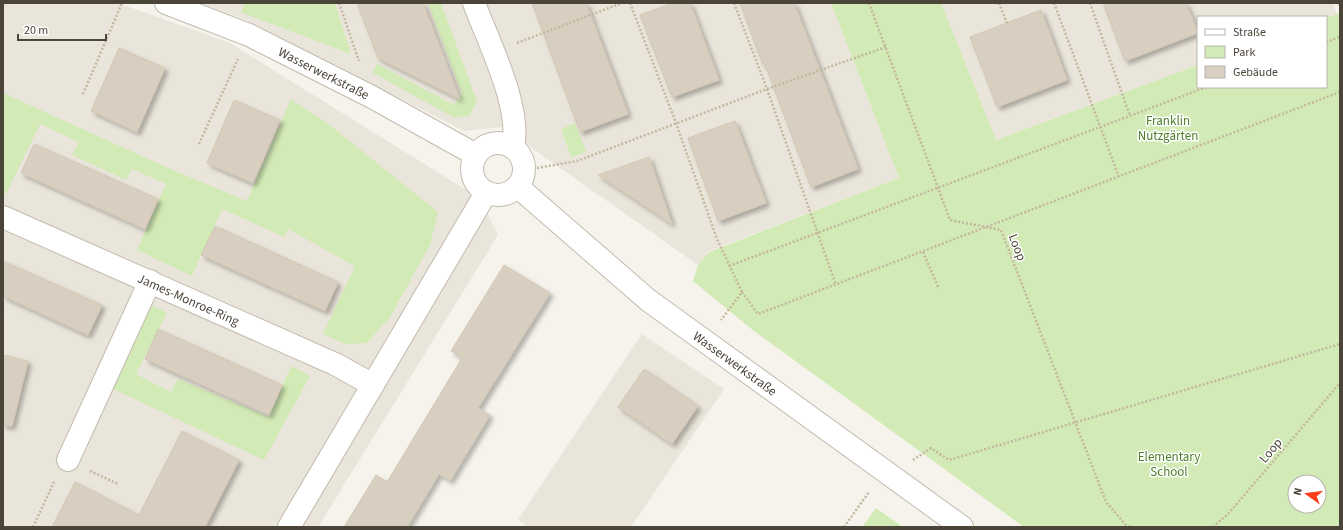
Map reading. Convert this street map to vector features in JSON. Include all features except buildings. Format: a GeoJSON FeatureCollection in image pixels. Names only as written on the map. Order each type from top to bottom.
{"type":"FeatureCollection","features":[{"type":"Feature","properties":{"kind":"street","name":"Wasserwerkstraße"},"geometry":{"type":"LineString","coordinates":[[166,3],[249,35],[372,97],[476,155]]}},
{"type":"Feature","properties":{"kind":"street"},"geometry":{"type":"LineString","coordinates":[[474,3],[508,92],[516,136],[513,148]]}},
{"type":"Feature","properties":{"kind":"street"},"geometry":{"type":"LineString","coordinates":[[493,143],[504,143],[513,148],[520,154],[524,162],[521,179],[512,193],[503,196],[494,196],[486,193],[475,183],[471,169],[476,155],[483,147],[493,143]]}},
{"type":"Feature","properties":{"kind":"street","name":"Wasserwerkstraße"},"geometry":{"type":"LineString","coordinates":[[521,179],[648,300],[706,340],[962,527]]}},
{"type":"Feature","properties":{"kind":"street"},"geometry":{"type":"LineString","coordinates":[[288,527],[486,193]]}},
{"type":"Feature","properties":{"kind":"street","name":"James-Monroe-Ring"},"geometry":{"type":"LineString","coordinates":[[3,217],[335,364],[373,384]]}},
{"type":"Feature","properties":{"kind":"street"},"geometry":{"type":"LineString","coordinates":[[68,460],[150,281]]}},
{"type":"Feature","properties":{"kind":"path"},"geometry":{"type":"LineString","coordinates":[[83,94],[122,3]]}},
{"type":"Feature","properties":{"kind":"path"},"geometry":{"type":"LineString","coordinates":[[340,3],[372,97]]}},
{"type":"Feature","properties":{"kind":"path"},"geometry":{"type":"LineString","coordinates":[[492,52],[622,3]]}},
{"type":"Feature","properties":{"kind":"path"},"geometry":{"type":"LineString","coordinates":[[630,3],[676,124],[717,239],[742,292],[758,314],[1340,92]]}},
{"type":"Feature","properties":{"kind":"path"},"geometry":{"type":"LineString","coordinates":[[734,3],[767,89],[836,285]]}},
{"type":"Feature","properties":{"kind":"path","name":"Loop"},"geometry":{"type":"LineString","coordinates":[[869,3],[950,220],[1001,230],[1106,502],[1126,525],[1130,527]]}},
{"type":"Feature","properties":{"kind":"path"},"geometry":{"type":"LineString","coordinates":[[999,3],[1007,23]]}},
{"type":"Feature","properties":{"kind":"path"},"geometry":{"type":"LineString","coordinates":[[1054,3],[1119,177]]}},
{"type":"Feature","properties":{"kind":"path"},"geometry":{"type":"LineString","coordinates":[[1090,3],[1130,116]]}},
{"type":"Feature","properties":{"kind":"path"},"geometry":{"type":"LineString","coordinates":[[1339,3],[1340,7]]}},
{"type":"Feature","properties":{"kind":"path"},"geometry":{"type":"LineString","coordinates":[[199,144],[249,35]]}},
{"type":"Feature","properties":{"kind":"path"},"geometry":{"type":"LineString","coordinates":[[1327,42],[1340,37]]}},
{"type":"Feature","properties":{"kind":"path"},"geometry":{"type":"LineString","coordinates":[[521,179],[577,161],[767,89],[886,48]]}},
{"type":"Feature","properties":{"kind":"path"},"geometry":{"type":"LineString","coordinates":[[729,266],[1204,88]]}},
{"type":"Feature","properties":{"kind":"path"},"geometry":{"type":"LineString","coordinates":[[923,252],[939,289]]}},
{"type":"Feature","properties":{"kind":"path"},"geometry":{"type":"LineString","coordinates":[[706,340],[742,292]]}},
{"type":"Feature","properties":{"kind":"path"},"geometry":{"type":"LineString","coordinates":[[844,527],[889,473],[931,448],[949,460],[1340,344]]}},
{"type":"Feature","properties":{"kind":"path","name":"Loop"},"geometry":{"type":"LineString","coordinates":[[1213,527],[1229,514],[1340,383]]}},
{"type":"Feature","properties":{"kind":"path"},"geometry":{"type":"LineString","coordinates":[[33,527],[58,473],[68,460]]}},
{"type":"Feature","properties":{"kind":"shaded area"},"geometry":{"type":"Polygon","coordinates":[[[3,3],[118,3],[230,43],[479,198],[498,235],[318,527],[3,527],[3,3]]]}},
{"type":"Feature","properties":{"kind":"shaded area"},"geometry":{"type":"Polygon","coordinates":[[[200,3],[831,3],[899,178],[709,251],[698,265],[502,127],[464,131],[244,19],[200,3]]]}},
{"type":"Feature","properties":{"kind":"shaded area"},"geometry":{"type":"Polygon","coordinates":[[[941,3],[1333,3],[1337,14],[1327,18],[1327,16],[1197,16],[1197,65],[995,140],[941,3]]]}},
{"type":"Feature","properties":{"kind":"shaded area"},"geometry":{"type":"Polygon","coordinates":[[[642,334],[724,389],[631,527],[528,527],[518,520],[642,334]]]}},
{"type":"Feature","properties":{"kind":"green space"},"geometry":{"type":"Polygon","coordinates":[[[245,3],[335,3],[351,54],[241,13],[245,3]]]}},
{"type":"Feature","properties":{"kind":"green space"},"geometry":{"type":"Polygon","coordinates":[[[428,3],[441,3],[477,102],[469,116],[453,117],[373,73],[377,64],[454,105],[462,94],[428,3]]]}},
{"type":"Feature","properties":{"kind":"green space"},"geometry":{"type":"Polygon","coordinates":[[[831,3],[941,3],[996,140],[1197,65],[1197,88],[1327,88],[1327,18],[1340,13],[1340,527],[1024,527],[754,331],[693,281],[698,265],[709,252],[899,178],[831,3]]]}},
{"type":"Feature","properties":{"kind":"green space"},"geometry":{"type":"Polygon","coordinates":[[[3,93],[175,171],[247,201],[291,99],[331,126],[438,212],[430,245],[390,317],[367,343],[345,344],[323,334],[355,266],[288,229],[284,237],[222,209],[192,276],[137,250],[166,184],[132,169],[126,180],[72,155],[79,142],[40,124],[6,194],[3,192],[3,93]]]}},
{"type":"Feature","properties":{"kind":"green space"},"geometry":{"type":"Polygon","coordinates":[[[575,123],[586,152],[571,157],[561,129],[575,123]]]}},
{"type":"Feature","properties":{"kind":"green space"},"geometry":{"type":"Polygon","coordinates":[[[148,303],[167,313],[136,374],[171,392],[178,379],[269,417],[291,366],[310,376],[264,460],[109,387],[148,303]]]}},
{"type":"Feature","properties":{"kind":"green space"},"geometry":{"type":"Polygon","coordinates":[[[876,508],[903,527],[862,527],[876,508]]]}},
{"type":"Feature","properties":{"kind":"park label","name":"Franklin Nutzgärten"},"geometry":{"type":"Point","coordinates":[1168,128]}},
{"type":"Feature","properties":{"kind":"park label","name":"Elementary School"},"geometry":{"type":"Point","coordinates":[1169,464]}}]}
